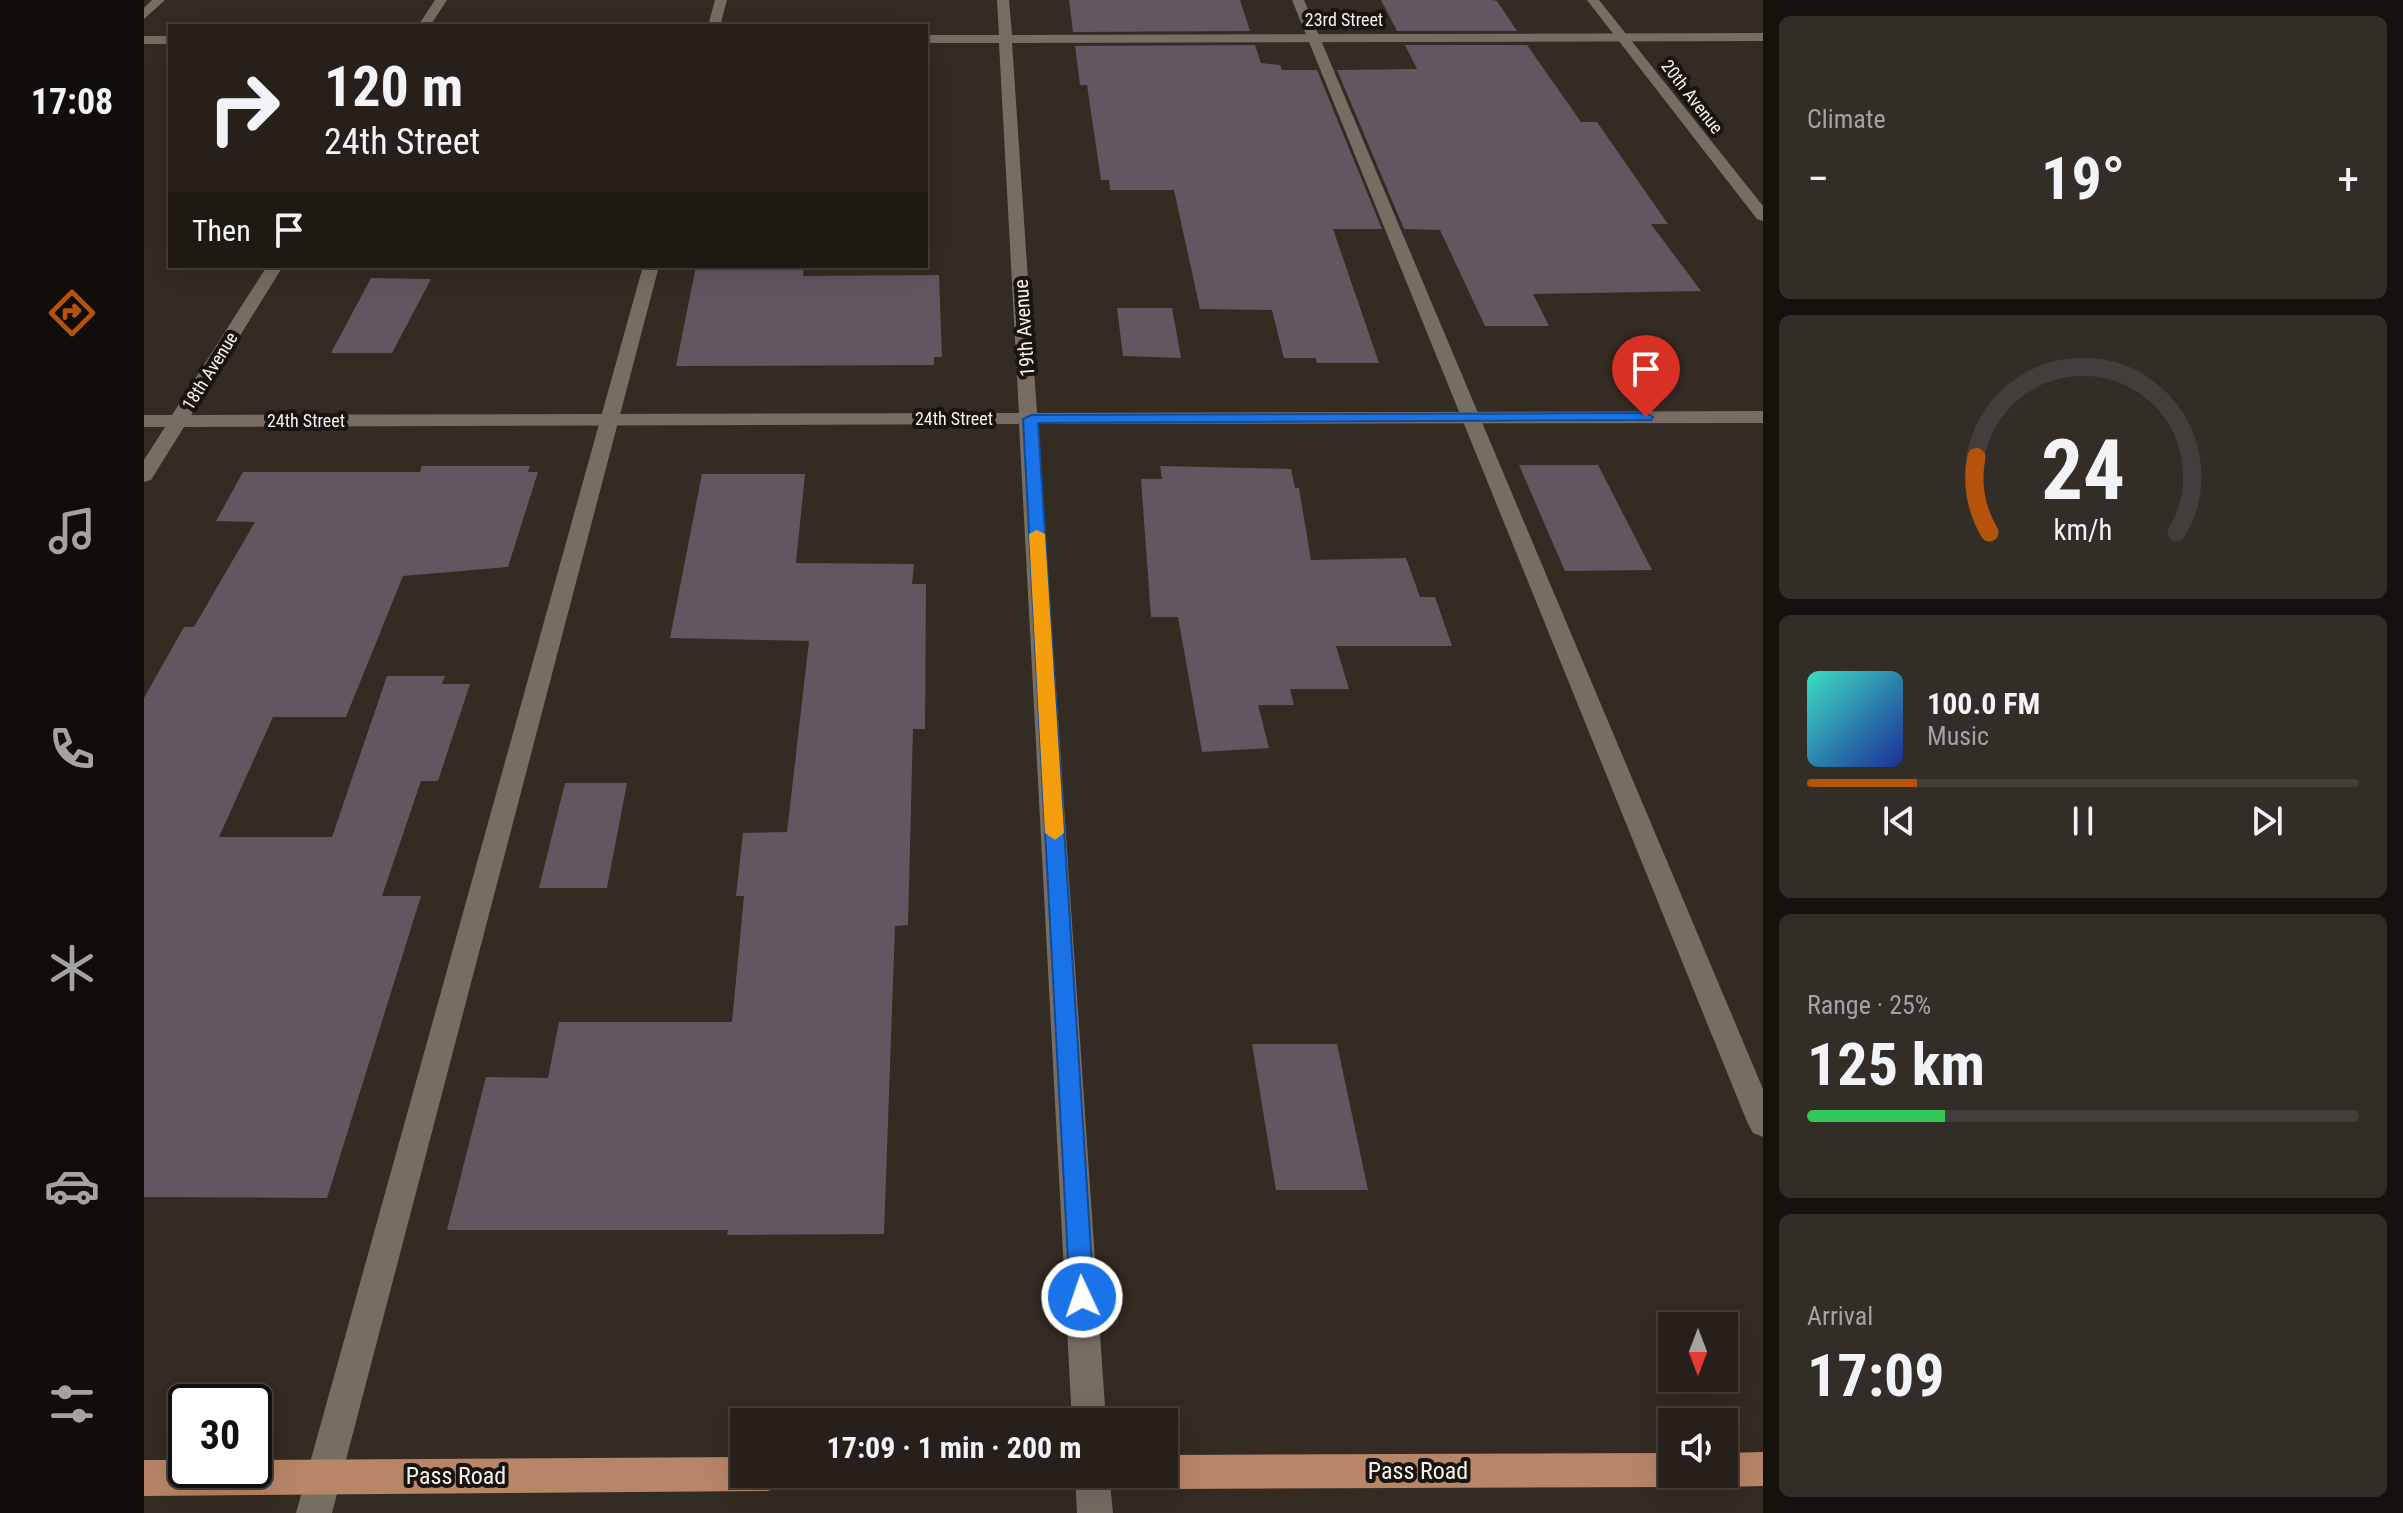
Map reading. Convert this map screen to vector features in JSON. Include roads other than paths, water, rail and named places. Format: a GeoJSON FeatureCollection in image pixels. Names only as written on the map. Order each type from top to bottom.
{"type":"FeatureCollection","features":[{"type":"Feature","properties":{"kind":"main road"},"geometry":{"type":"LineString","coordinates":[[1738,1470],[1763,1469]]}},
{"type":"Feature","properties":{"kind":"main road","name":"Pass Road"},"geometry":{"type":"LineString","coordinates":[[1178,1472],[1658,1470]]}},
{"type":"Feature","properties":{"kind":"main road","name":"Pass Road"},"geometry":{"type":"LineString","coordinates":[[144,1478],[730,1474]]}},
{"type":"Feature","properties":{"kind":"street"},"geometry":{"type":"LineString","coordinates":[[144,15],[159,0]]}},
{"type":"Feature","properties":{"kind":"street"},"geometry":{"type":"LineString","coordinates":[[425,24],[441,0]]}},
{"type":"Feature","properties":{"kind":"street"},"geometry":{"type":"LineString","coordinates":[[715,24],[721,0]]}},
{"type":"Feature","properties":{"kind":"street","name":"19th Avenue"},"geometry":{"type":"LineString","coordinates":[[1003,0],[1031,419],[1088,1408]]}},
{"type":"Feature","properties":{"kind":"street"},"geometry":{"type":"LineString","coordinates":[[1298,0],[1763,1124]]}},
{"type":"Feature","properties":{"kind":"street","name":"20th Avenue"},"geometry":{"type":"LineString","coordinates":[[1593,0],[1763,216]]}},
{"type":"Feature","properties":{"kind":"street","name":"23rd Street"},"geometry":{"type":"LineString","coordinates":[[928,39],[1763,37]]}},
{"type":"Feature","properties":{"kind":"street"},"geometry":{"type":"LineString","coordinates":[[144,40],[168,40]]}},
{"type":"Feature","properties":{"kind":"street","name":"18th Avenue"},"geometry":{"type":"LineString","coordinates":[[144,476],[274,268]]}},
{"type":"Feature","properties":{"kind":"street"},"geometry":{"type":"LineString","coordinates":[[314,1513],[650,268]]}},
{"type":"Feature","properties":{"kind":"street","name":"24th Street"},"geometry":{"type":"LineString","coordinates":[[144,421],[1763,417]]}},
{"type":"Feature","properties":{"kind":"street"},"geometry":{"type":"LineString","coordinates":[[1093,1488],[1095,1513]]}}]}
